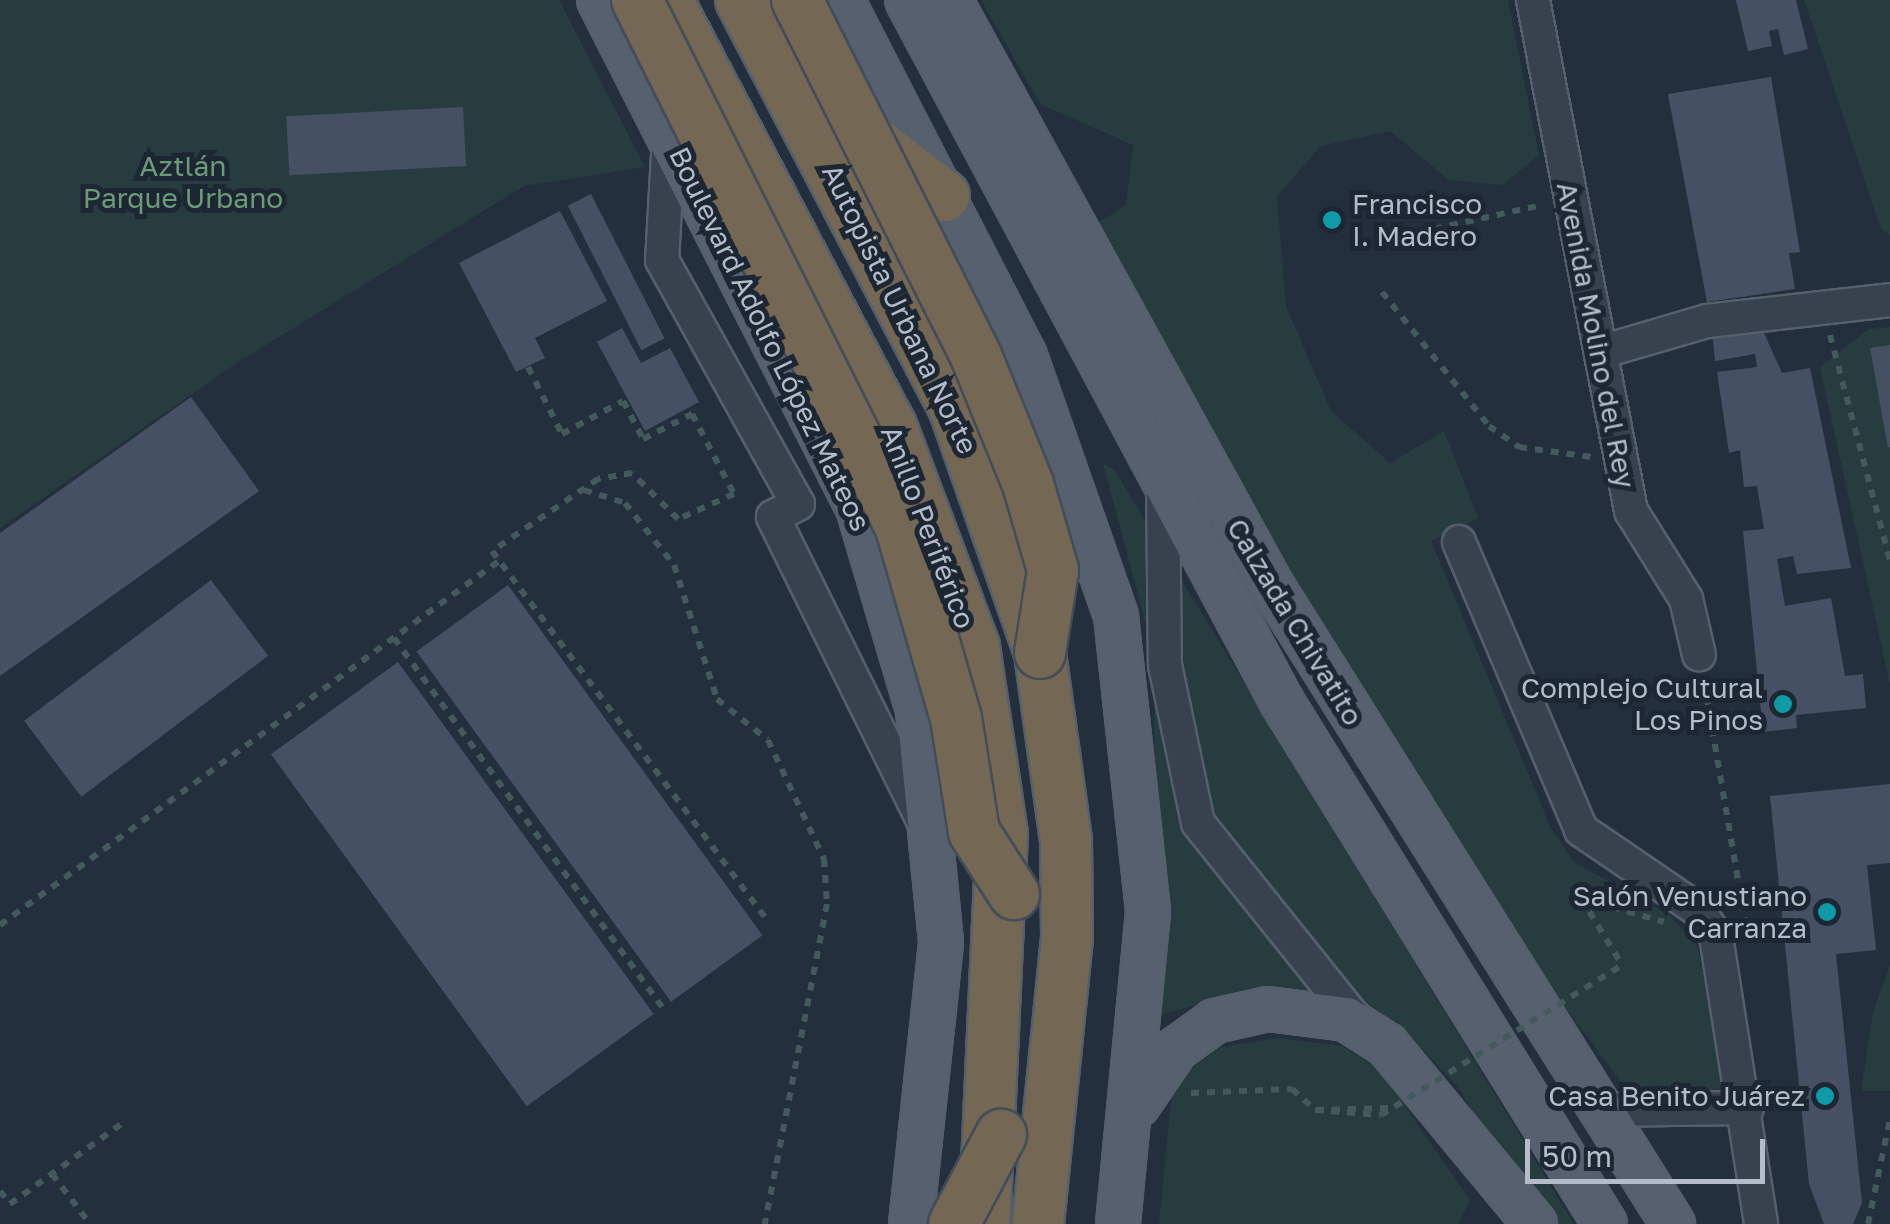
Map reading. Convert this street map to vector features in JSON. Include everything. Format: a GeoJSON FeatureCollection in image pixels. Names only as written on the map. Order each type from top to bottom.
{"type":"FeatureCollection","features":[{"type":"Feature","properties":{"kind":"highway"},"geometry":{"type":"LineString","coordinates":[[637,0],[902,528],[956,718],[974,832],[1014,894]]}},
{"type":"Feature","properties":{"kind":"highway","name":"Anillo Periférico"},"geometry":{"type":"LineString","coordinates":[[667,0],[891,426],[974,647],[1002,834],[987,1224]]}},
{"type":"Feature","properties":{"kind":"highway","name":"Autopista Urbana Norte"},"geometry":{"type":"LineString","coordinates":[[687,0],[943,518],[988,661],[1014,894],[1001,1135],[987,1224]]}},
{"type":"Feature","properties":{"kind":"highway","name":"Autopista Urbana Norte"},"geometry":{"type":"LineString","coordinates":[[740,0],[954,407],[1040,653],[1066,840],[1067,938],[1038,1224]]}},
{"type":"Feature","properties":{"kind":"highway"},"geometry":{"type":"LineString","coordinates":[[773,0],[968,370],[1034,538],[1061,646],[1094,928],[1065,1224]]}},
{"type":"Feature","properties":{"kind":"highway"},"geometry":{"type":"LineString","coordinates":[[797,0],[976,356],[1028,484],[1053,570],[1040,653]]}},
{"type":"Feature","properties":{"kind":"highway"},"geometry":{"type":"LineString","coordinates":[[835,112],[944,196]]}},
{"type":"Feature","properties":{"kind":"highway"},"geometry":{"type":"LineString","coordinates":[[954,1224],[1001,1135]]}},
{"type":"Feature","properties":{"kind":"main road","name":"Boulevard Adolfo López Mateos"},"geometry":{"type":"LineString","coordinates":[[600,0],[874,549],[918,711],[937,846],[936,1030],[911,1224]]}},
{"type":"Feature","properties":{"kind":"main road"},"geometry":{"type":"LineString","coordinates":[[842,0],[1026,356],[1116,616],[1148,912],[1133,1120],[1118,1224]]}},
{"type":"Feature","properties":{"kind":"main road","name":"Calzada Chivatito"},"geometry":{"type":"LineString","coordinates":[[907,0],[1282,702],[1605,1224]]}},
{"type":"Feature","properties":{"kind":"main road","name":"Calzada Chivatito"},"geometry":{"type":"LineString","coordinates":[[950,0],[1272,586],[1673,1224]]}},
{"type":"Feature","properties":{"kind":"main road"},"geometry":{"type":"LineString","coordinates":[[1133,1120],[1160,1066],[1216,1020],[1298,1010],[1360,1026],[1387,1045],[1535,1224]]}},
{"type":"Feature","properties":{"kind":"street","name":"Avenida Molino del Rey"},"geometry":{"type":"LineString","coordinates":[[1532,0],[1567,199],[1631,511],[1686,599],[1699,655]]}},
{"type":"Feature","properties":{"kind":"street"},"geometry":{"type":"LineString","coordinates":[[670,136],[662,260],[798,504],[773,517],[937,846]]}},
{"type":"Feature","properties":{"kind":"street"},"geometry":{"type":"LineString","coordinates":[[1601,352],[1708,321],[1835,302],[1890,300]]}},
{"type":"Feature","properties":{"kind":"street"},"geometry":{"type":"LineString","coordinates":[[1162,483],[1165,665],[1198,824],[1360,1026]]}},
{"type":"Feature","properties":{"kind":"street"},"geometry":{"type":"LineString","coordinates":[[1459,542],[1581,830],[1697,909],[1724,961],[1761,1224]]}},
{"type":"Feature","properties":{"kind":"street"},"geometry":{"type":"LineString","coordinates":[[1600,1110],[1747,1108]]}},
{"type":"Feature","properties":{"kind":"path"},"geometry":{"type":"LineString","coordinates":[[1404,236],[1567,199]]}},
{"type":"Feature","properties":{"kind":"path"},"geometry":{"type":"LineString","coordinates":[[1382,292],[1504,436],[1519,447],[1622,461]]}},
{"type":"Feature","properties":{"kind":"path"},"geometry":{"type":"LineString","coordinates":[[1835,302],[1828,345],[1890,560]]}},
{"type":"Feature","properties":{"kind":"path"},"geometry":{"type":"LineString","coordinates":[[528,366],[562,434],[622,400],[643,439],[692,414],[734,494],[678,519],[632,473],[583,490],[492,552],[766,918]]}},
{"type":"Feature","properties":{"kind":"path"},"geometry":{"type":"LineString","coordinates":[[583,490],[624,502],[665,552],[696,612],[717,699],[768,740],[824,858],[827,904],[765,1224]]}},
{"type":"Feature","properties":{"kind":"path"},"geometry":{"type":"LineString","coordinates":[[0,925],[499,561]]}},
{"type":"Feature","properties":{"kind":"path"},"geometry":{"type":"LineString","coordinates":[[394,638],[662,1007]]}},
{"type":"Feature","properties":{"kind":"path"},"geometry":{"type":"LineString","coordinates":[[1182,1101],[1195,1091],[1292,1089],[1315,1110],[1381,1115],[1622,965],[1582,898],[1654,926],[1697,909]]}},
{"type":"Feature","properties":{"kind":"path"},"geometry":{"type":"LineString","coordinates":[[1315,1110],[1381,1104]]}},
{"type":"Feature","properties":{"kind":"path"},"geometry":{"type":"LineString","coordinates":[[1868,1224],[1890,1119]]}},
{"type":"Feature","properties":{"kind":"path"},"geometry":{"type":"LineString","coordinates":[[0,1191],[10,1204],[124,1122]]}},
{"type":"Feature","properties":{"kind":"path"},"geometry":{"type":"LineString","coordinates":[[52,1174],[90,1224]]}},
{"type":"Feature","properties":{"kind":"green space","name":"Aztlán Parque Urbano"},"geometry":{"type":"Polygon","coordinates":[[[0,0],[559,0],[645,167],[524,186],[235,364],[0,528],[0,0]]]}},
{"type":"Feature","properties":{"kind":"green space"},"geometry":{"type":"Polygon","coordinates":[[[981,0],[1508,0],[1539,155],[1502,185],[1449,180],[1390,131],[1321,146],[1277,196],[1286,306],[1331,411],[1390,463],[1444,431],[1478,518],[1431,541],[1551,828],[1574,862],[1669,915],[1697,945],[1730,1102],[1674,1101],[1622,1083],[1465,874],[1355,698],[1095,225],[1126,205],[1133,145],[1040,104],[981,0]]]}},
{"type":"Feature","properties":{"kind":"green space"},"geometry":{"type":"Polygon","coordinates":[[[1804,0],[1890,0],[1890,235],[1881,229],[1804,0]]]}},
{"type":"Feature","properties":{"kind":"green space"},"geometry":{"type":"Polygon","coordinates":[[[1890,327],[1890,685],[1820,367],[1869,329],[1890,327]]]}},
{"type":"Feature","properties":{"kind":"green space"},"geometry":{"type":"Polygon","coordinates":[[[1103,463],[1115,471],[1574,1224],[1557,1224],[1499,1158],[1461,1091],[1398,1022],[1248,992],[1162,1014],[1152,647],[1103,463]]]}},
{"type":"Feature","properties":{"kind":"green space"},"geometry":{"type":"Polygon","coordinates":[[[1890,964],[1890,1091],[1861,1091],[1873,1012],[1890,964]]]}},
{"type":"Feature","properties":{"kind":"green space"},"geometry":{"type":"Polygon","coordinates":[[[1278,1038],[1342,1046],[1379,1069],[1470,1200],[1458,1224],[1159,1224],[1173,1080],[1221,1047],[1278,1038]]]}},
{"type":"Feature","properties":{"kind":"building"},"geometry":{"type":"Polygon","coordinates":[[[1736,0],[1796,0],[1808,49],[1784,55],[1778,29],[1769,31],[1772,46],[1748,51],[1736,0]]]}},
{"type":"Feature","properties":{"kind":"building"},"geometry":{"type":"Polygon","coordinates":[[[1771,77],[1800,252],[1789,253],[1795,289],[1707,302],[1668,94],[1771,77]]]}},
{"type":"Feature","properties":{"kind":"building"},"geometry":{"type":"Polygon","coordinates":[[[463,107],[466,166],[289,175],[286,116],[463,107]]]}},
{"type":"Feature","properties":{"kind":"building"},"geometry":{"type":"Polygon","coordinates":[[[591,194],[665,338],[641,350],[568,206],[591,194]]]}},
{"type":"Feature","properties":{"kind":"building"},"geometry":{"type":"Polygon","coordinates":[[[560,211],[607,301],[535,338],[545,358],[516,372],[459,263],[560,211]]]}},
{"type":"Feature","properties":{"kind":"building"},"geometry":{"type":"Polygon","coordinates":[[[1759,322],[1782,373],[1810,368],[1851,568],[1797,574],[1793,556],[1777,559],[1785,606],[1831,598],[1845,676],[1863,674],[1866,708],[1796,715],[1797,728],[1763,732],[1743,531],[1764,529],[1757,486],[1744,487],[1740,450],[1729,453],[1717,372],[1757,367],[1755,354],[1715,361],[1712,330],[1759,322]]]}},
{"type":"Feature","properties":{"kind":"building"},"geometry":{"type":"Polygon","coordinates":[[[622,328],[641,363],[670,348],[699,402],[645,431],[597,342],[622,328]]]}},
{"type":"Feature","properties":{"kind":"building"},"geometry":{"type":"Polygon","coordinates":[[[1890,345],[1890,447],[1888,448],[1870,348],[1890,345]]]}},
{"type":"Feature","properties":{"kind":"building"},"geometry":{"type":"Polygon","coordinates":[[[191,397],[259,491],[0,676],[0,533],[191,397]]]}},
{"type":"Feature","properties":{"kind":"building"},"geometry":{"type":"Polygon","coordinates":[[[211,580],[268,656],[81,797],[24,721],[211,580]]]}},
{"type":"Feature","properties":{"kind":"building"},"geometry":{"type":"Polygon","coordinates":[[[508,585],[763,935],[671,1002],[417,651],[508,585]]]}},
{"type":"Feature","properties":{"kind":"building"},"geometry":{"type":"Polygon","coordinates":[[[398,662],[654,1014],[527,1106],[271,754],[398,662]]]}},
{"type":"Feature","properties":{"kind":"building"},"geometry":{"type":"Polygon","coordinates":[[[1890,784],[1890,863],[1867,865],[1876,950],[1836,954],[1862,1203],[1853,1224],[1824,1224],[1809,1184],[1770,796],[1890,784]]]}},
{"type":"Feature","properties":{"kind":"place","name":"Francisco I. Madero"},"geometry":{"type":"Point","coordinates":[1332,220]}},
{"type":"Feature","properties":{"kind":"place","name":"Complejo Cultural Los Pinos"},"geometry":{"type":"Point","coordinates":[1783,704]}},
{"type":"Feature","properties":{"kind":"place","name":"Salón Venustiano Carranza"},"geometry":{"type":"Point","coordinates":[1827,912]}},
{"type":"Feature","properties":{"kind":"place","name":"Casa Benito Juárez"},"geometry":{"type":"Point","coordinates":[1825,1096]}}]}
